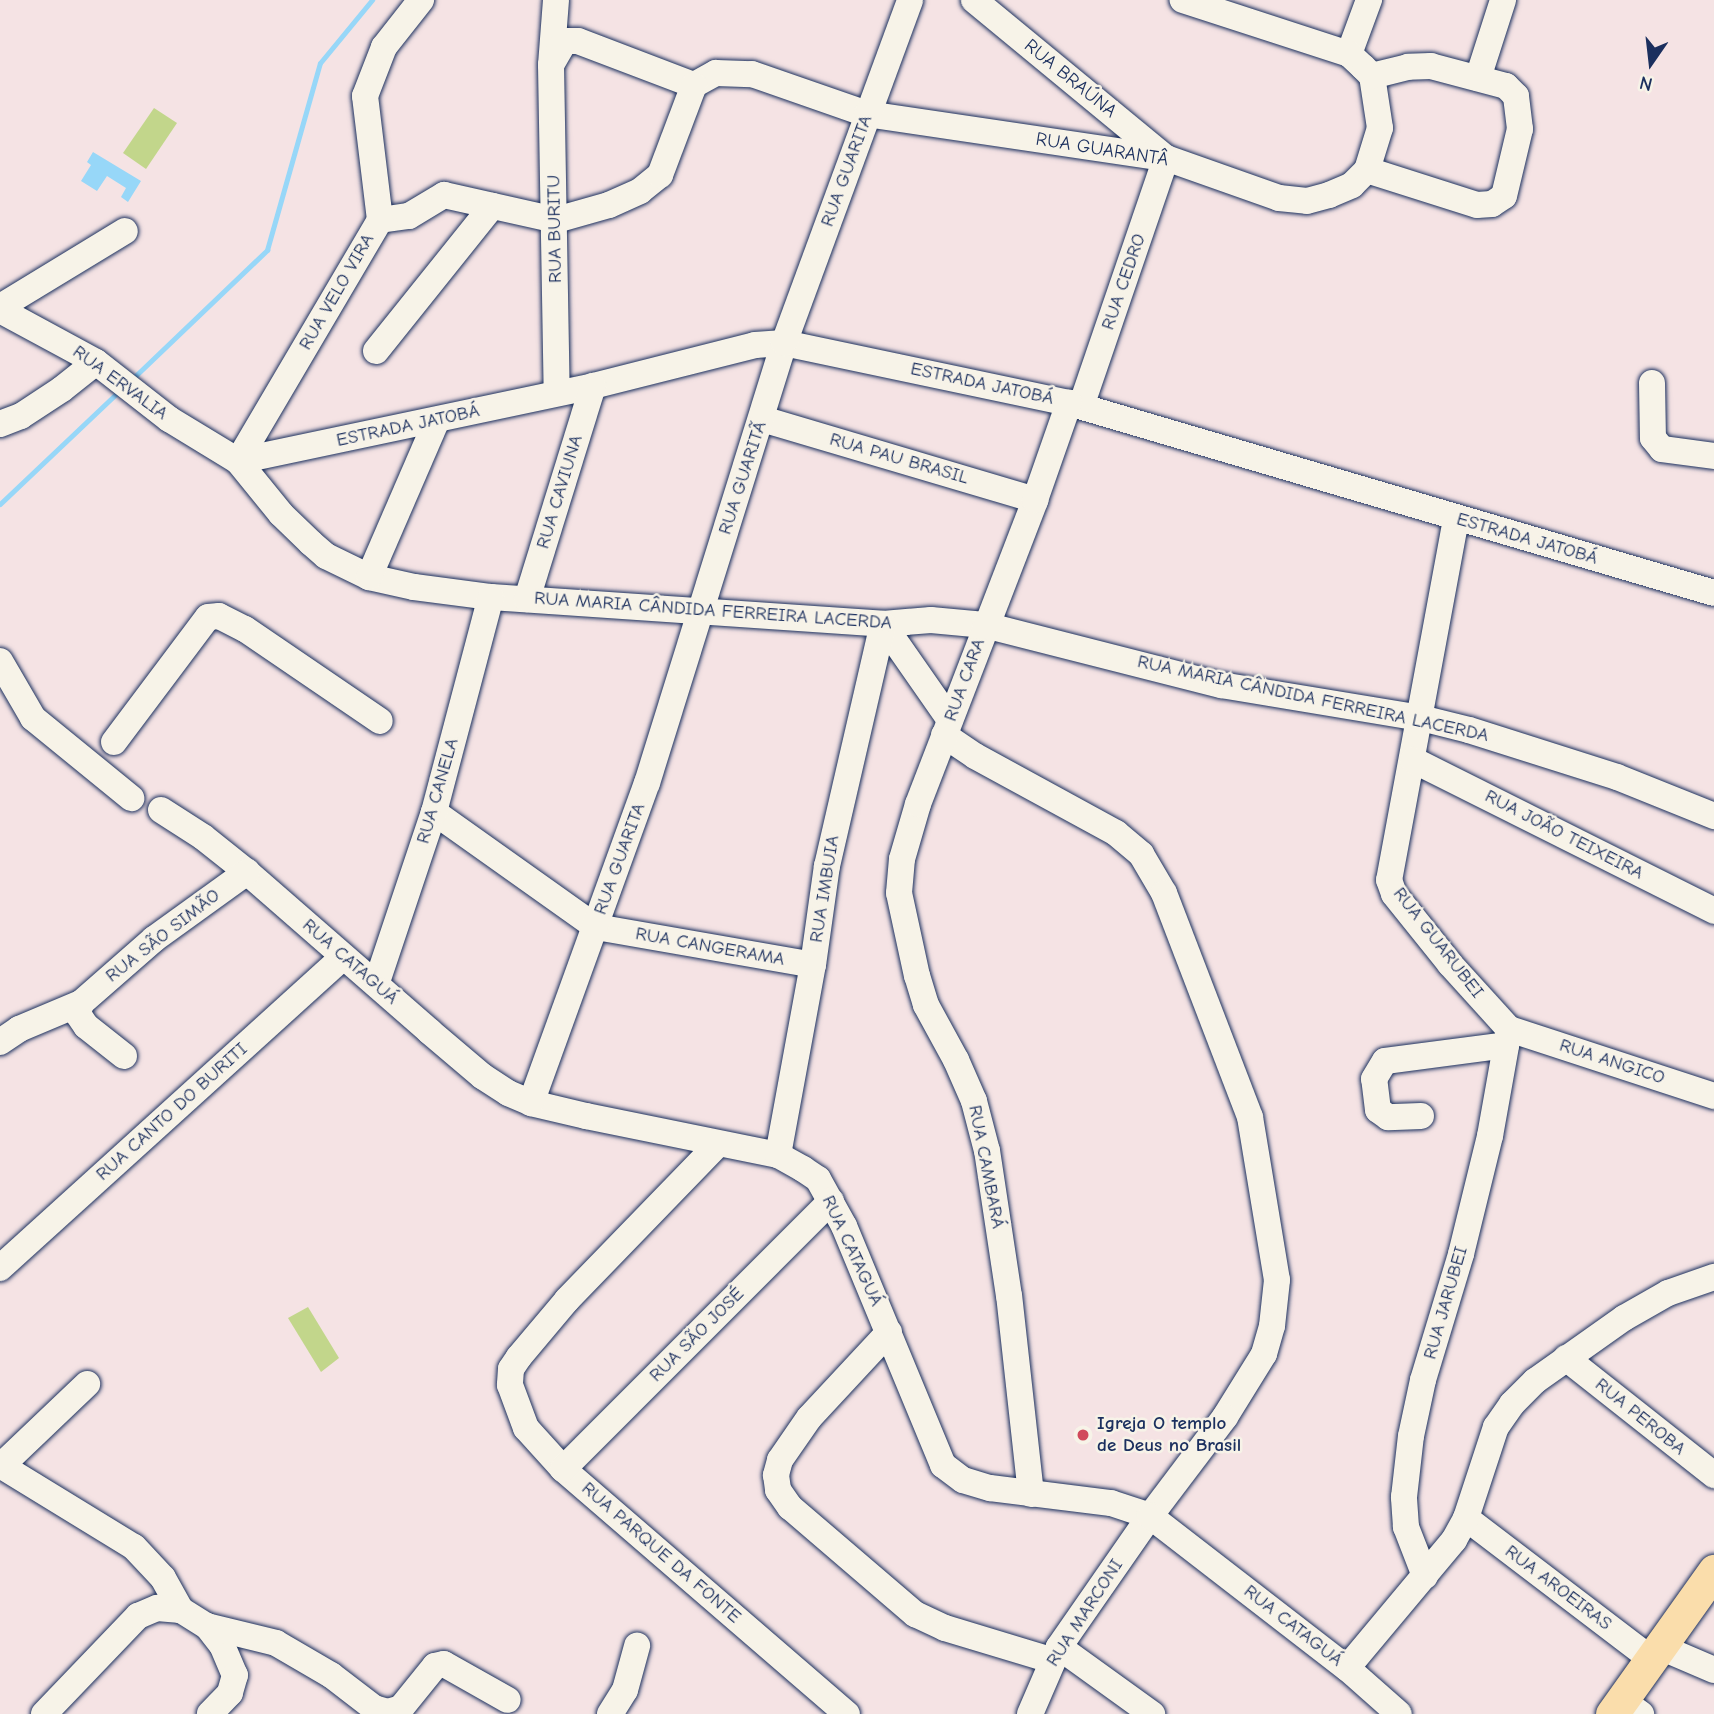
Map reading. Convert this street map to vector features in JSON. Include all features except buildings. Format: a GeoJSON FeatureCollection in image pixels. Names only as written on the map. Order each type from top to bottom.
{"type":"FeatureCollection","features":[{"type":"Feature","properties":{"kind":"main road"},"geometry":{"type":"LineString","coordinates":[[1626,1710],[1654,1652],[1714,1571]]}},
{"type":"Feature","properties":{"kind":"street","name":"RUA VELO VIRA"},"geometry":{"type":"LineString","coordinates":[[238,461],[380,220],[365,96],[384,47],[421,0]]}},
{"type":"Feature","properties":{"kind":"street","name":"RUA BURITU"},"geometry":{"type":"LineString","coordinates":[[556,0],[551,65],[557,393]]}},
{"type":"Feature","properties":{"kind":"street","name":"RUA GUARITA"},"geometry":{"type":"LineString","coordinates":[[784,342],[910,0]]}},
{"type":"Feature","properties":{"kind":"street","name":"RUA BRAÚNA"},"geometry":{"type":"LineString","coordinates":[[974,0],[1166,158]]}},
{"type":"Feature","properties":{"kind":"street"},"geometry":{"type":"LineString","coordinates":[[1183,0],[1245,9],[1349,54],[1373,76],[1380,128],[1367,170],[1477,205],[1492,204],[1504,196],[1520,129],[1516,96],[1506,86],[1431,66],[1408,67],[1373,76]]}},
{"type":"Feature","properties":{"kind":"street"},"geometry":{"type":"LineString","coordinates":[[1349,54],[1369,0]]}},
{"type":"Feature","properties":{"kind":"street"},"geometry":{"type":"LineString","coordinates":[[1478,78],[1503,0]]}},
{"type":"Feature","properties":{"kind":"street"},"geometry":{"type":"LineString","coordinates":[[380,220],[409,216],[444,195],[555,220],[620,200],[640,191],[660,176],[694,85],[578,41],[565,41],[551,65]]}},
{"type":"Feature","properties":{"kind":"street","name":"RUA GUARANTÂ"},"geometry":{"type":"LineString","coordinates":[[694,85],[716,73],[752,74],[867,114],[1166,158],[1279,198],[1307,201],[1352,185],[1367,170]]}},
{"type":"Feature","properties":{"kind":"street","name":"RUA CEDRO"},"geometry":{"type":"LineString","coordinates":[[985,625],[1075,404],[1166,158]]}},
{"type":"Feature","properties":{"kind":"street"},"geometry":{"type":"LineString","coordinates":[[376,351],[492,206]]}},
{"type":"Feature","properties":{"kind":"street"},"geometry":{"type":"LineString","coordinates":[[0,308],[125,231]]}},
{"type":"Feature","properties":{"kind":"street","name":"RUA ERVALIA"},"geometry":{"type":"LineString","coordinates":[[0,308],[96,362],[169,419],[238,461]]}},
{"type":"Feature","properties":{"kind":"street","name":"ESTRADA JATOBÁ"},"geometry":{"type":"LineString","coordinates":[[238,461],[593,386],[755,345],[784,342],[1075,404],[1456,519],[1714,593]]}},
{"type":"Feature","properties":{"kind":"street","name":"RUA GUARITÃ"},"geometry":{"type":"LineString","coordinates":[[700,612],[784,342]]}},
{"type":"Feature","properties":{"kind":"street"},"geometry":{"type":"LineString","coordinates":[[0,424],[21,415],[62,389],[96,362]]}},
{"type":"Feature","properties":{"kind":"street"},"geometry":{"type":"LineString","coordinates":[[1652,383],[1653,438],[1662,449],[1714,456]]}},
{"type":"Feature","properties":{"kind":"street","name":"RUA CAVIUNA"},"geometry":{"type":"LineString","coordinates":[[527,599],[593,386]]}},
{"type":"Feature","properties":{"kind":"street","name":"RUA PAU BRASIL"},"geometry":{"type":"LineString","coordinates":[[762,419],[1035,499]]}},
{"type":"Feature","properties":{"kind":"street"},"geometry":{"type":"LineString","coordinates":[[369,577],[437,420]]}},
{"type":"Feature","properties":{"kind":"street","name":"RUA MARIA CÂNDIDA FERREIRA LACERDA"},"geometry":{"type":"LineString","coordinates":[[238,461],[281,514],[326,556],[369,577],[414,587],[491,597],[883,624],[931,620],[985,625],[1222,685],[1421,718],[1525,746],[1616,777],[1714,816]]}},
{"type":"Feature","properties":{"kind":"street","name":"RUA GUARUBEI"},"geometry":{"type":"LineString","coordinates":[[1456,519],[1389,880],[1394,894],[1508,1037]]}},
{"type":"Feature","properties":{"kind":"street","name":"RUA CANELA"},"geometry":{"type":"LineString","coordinates":[[377,982],[434,812],[491,597]]}},
{"type":"Feature","properties":{"kind":"street","name":"RUA GUARITA"},"geometry":{"type":"LineString","coordinates":[[531,1103],[647,783],[700,612]]}},
{"type":"Feature","properties":{"kind":"street"},"geometry":{"type":"LineString","coordinates":[[114,742],[208,617],[219,616],[245,629],[380,721]]}},
{"type":"Feature","properties":{"kind":"street"},"geometry":{"type":"LineString","coordinates":[[883,624],[947,727]]}},
{"type":"Feature","properties":{"kind":"street","name":"RUA IMBUIA"},"geometry":{"type":"LineString","coordinates":[[778,1156],[813,965],[827,866],[883,624]]}},
{"type":"Feature","properties":{"kind":"street","name":"RUA CARA"},"geometry":{"type":"LineString","coordinates":[[947,727],[985,625]]}},
{"type":"Feature","properties":{"kind":"street"},"geometry":{"type":"LineString","coordinates":[[0,661],[33,718],[131,798]]}},
{"type":"Feature","properties":{"kind":"street","name":"RUA CAMBARÁ"},"geometry":{"type":"LineString","coordinates":[[947,727],[907,836],[899,892],[916,976],[926,1005],[956,1060],[974,1101],[987,1152],[1009,1296],[1031,1494]]}},
{"type":"Feature","properties":{"kind":"street","name":"RUA MARCONI"},"geometry":{"type":"LineString","coordinates":[[947,727],[975,756],[1116,833],[1141,854],[1164,893],[1250,1117],[1278,1280],[1272,1326],[1264,1354],[1225,1417],[1150,1516],[1055,1653],[1030,1714]]}},
{"type":"Feature","properties":{"kind":"street","name":"RUA JOÃO TEIXEIRA"},"geometry":{"type":"LineString","coordinates":[[1413,760],[1714,911]]}},
{"type":"Feature","properties":{"kind":"street","name":"RUA CATAGUÁ"},"geometry":{"type":"LineString","coordinates":[[161,810],[203,837],[247,872],[343,957],[377,982],[482,1076],[531,1103],[778,1156],[818,1179],[831,1200],[943,1465],[962,1480],[990,1488],[1111,1503],[1150,1516],[1347,1668],[1399,1714]]}},
{"type":"Feature","properties":{"kind":"street","name":"RUA CANGERAMA"},"geometry":{"type":"LineString","coordinates":[[434,812],[596,927],[813,965]]}},
{"type":"Feature","properties":{"kind":"street","name":"RUA SÃO SIMÃO"},"geometry":{"type":"LineString","coordinates":[[0,1042],[19,1029],[81,1003],[155,939],[247,872]]}},
{"type":"Feature","properties":{"kind":"street","name":"RUA CANTO DO BURITI"},"geometry":{"type":"LineString","coordinates":[[0,1268],[343,957]]}},
{"type":"Feature","properties":{"kind":"street"},"geometry":{"type":"LineString","coordinates":[[81,1003],[78,1014],[86,1026],[124,1056]]}},
{"type":"Feature","properties":{"kind":"street"},"geometry":{"type":"LineString","coordinates":[[1421,1116],[1388,1116],[1378,1110],[1374,1079],[1385,1061],[1508,1037]]}},
{"type":"Feature","properties":{"kind":"street","name":"RUA ANGICO"},"geometry":{"type":"LineString","coordinates":[[1508,1037],[1714,1096]]}},
{"type":"Feature","properties":{"kind":"street","name":"RUA JARUBEI"},"geometry":{"type":"LineString","coordinates":[[1425,1576],[1406,1527],[1404,1497],[1411,1436],[1423,1380],[1461,1254],[1490,1136],[1508,1037]]}},
{"type":"Feature","properties":{"kind":"street","name":"RUA PARQUE DA FONTE"},"geometry":{"type":"LineString","coordinates":[[718,1144],[567,1300],[511,1369],[510,1385],[527,1428],[564,1469],[847,1714]]}},
{"type":"Feature","properties":{"kind":"street","name":"RUA SÃO JOSÉ"},"geometry":{"type":"LineString","coordinates":[[564,1469],[831,1200]]}},
{"type":"Feature","properties":{"kind":"street"},"geometry":{"type":"LineString","coordinates":[[1347,1668],[1446,1552],[1466,1518],[1496,1427],[1535,1381],[1624,1318],[1668,1293],[1714,1277]]}},
{"type":"Feature","properties":{"kind":"street"},"geometry":{"type":"LineString","coordinates":[[888,1332],[810,1418],[780,1460],[776,1475],[778,1490],[790,1507],[915,1614],[945,1628],[1055,1653],[1152,1714]]}},
{"type":"Feature","properties":{"kind":"street","name":"RUA PEROBA"},"geometry":{"type":"LineString","coordinates":[[1566,1358],[1714,1475]]}},
{"type":"Feature","properties":{"kind":"street"},"geometry":{"type":"LineString","coordinates":[[87,1384],[1,1465],[134,1547],[163,1577],[181,1610]]}},
{"type":"Feature","properties":{"kind":"street","name":"RUA AROEIRAS"},"geometry":{"type":"LineString","coordinates":[[1466,1518],[1654,1652],[1714,1670]]}},
{"type":"Feature","properties":{"kind":"street"},"geometry":{"type":"LineString","coordinates":[[44,1714],[138,1616],[157,1608],[181,1610],[207,1626],[276,1643],[331,1675],[374,1708],[388,1712],[401,1708],[435,1666],[444,1664],[508,1699]]}},
{"type":"Feature","properties":{"kind":"street"},"geometry":{"type":"LineString","coordinates":[[207,1626],[222,1645],[235,1675],[230,1693],[210,1714]]}},
{"type":"Feature","properties":{"kind":"street"},"geometry":{"type":"LineString","coordinates":[[610,1714],[625,1690],[637,1646]]}},
{"type":"Feature","properties":{"kind":"green space"},"geometry":{"type":"Polygon","coordinates":[[[154,108],[177,123],[146,169],[123,153],[154,108]]]}},
{"type":"Feature","properties":{"kind":"green space"},"geometry":{"type":"Polygon","coordinates":[[[308,1307],[339,1358],[321,1372],[288,1318],[308,1307]]]}},
{"type":"Feature","properties":{"kind":"water"},"geometry":{"type":"Polygon","coordinates":[[[93,152],[141,181],[128,202],[121,197],[126,188],[107,176],[97,191],[81,181],[91,165],[87,162],[93,152]]]}},
{"type":"Feature","properties":{"kind":"waterway"},"geometry":{"type":"LineString","coordinates":[[130,381],[267,250],[320,63],[372,0]]}},
{"type":"Feature","properties":{"kind":"waterway"},"geometry":{"type":"LineString","coordinates":[[0,504],[120,390]]}},
{"type":"Feature","properties":{"kind":"place","name":"Igreja O templo de Deus no Brasil"},"geometry":{"type":"Point","coordinates":[1083,1435]}}]}
